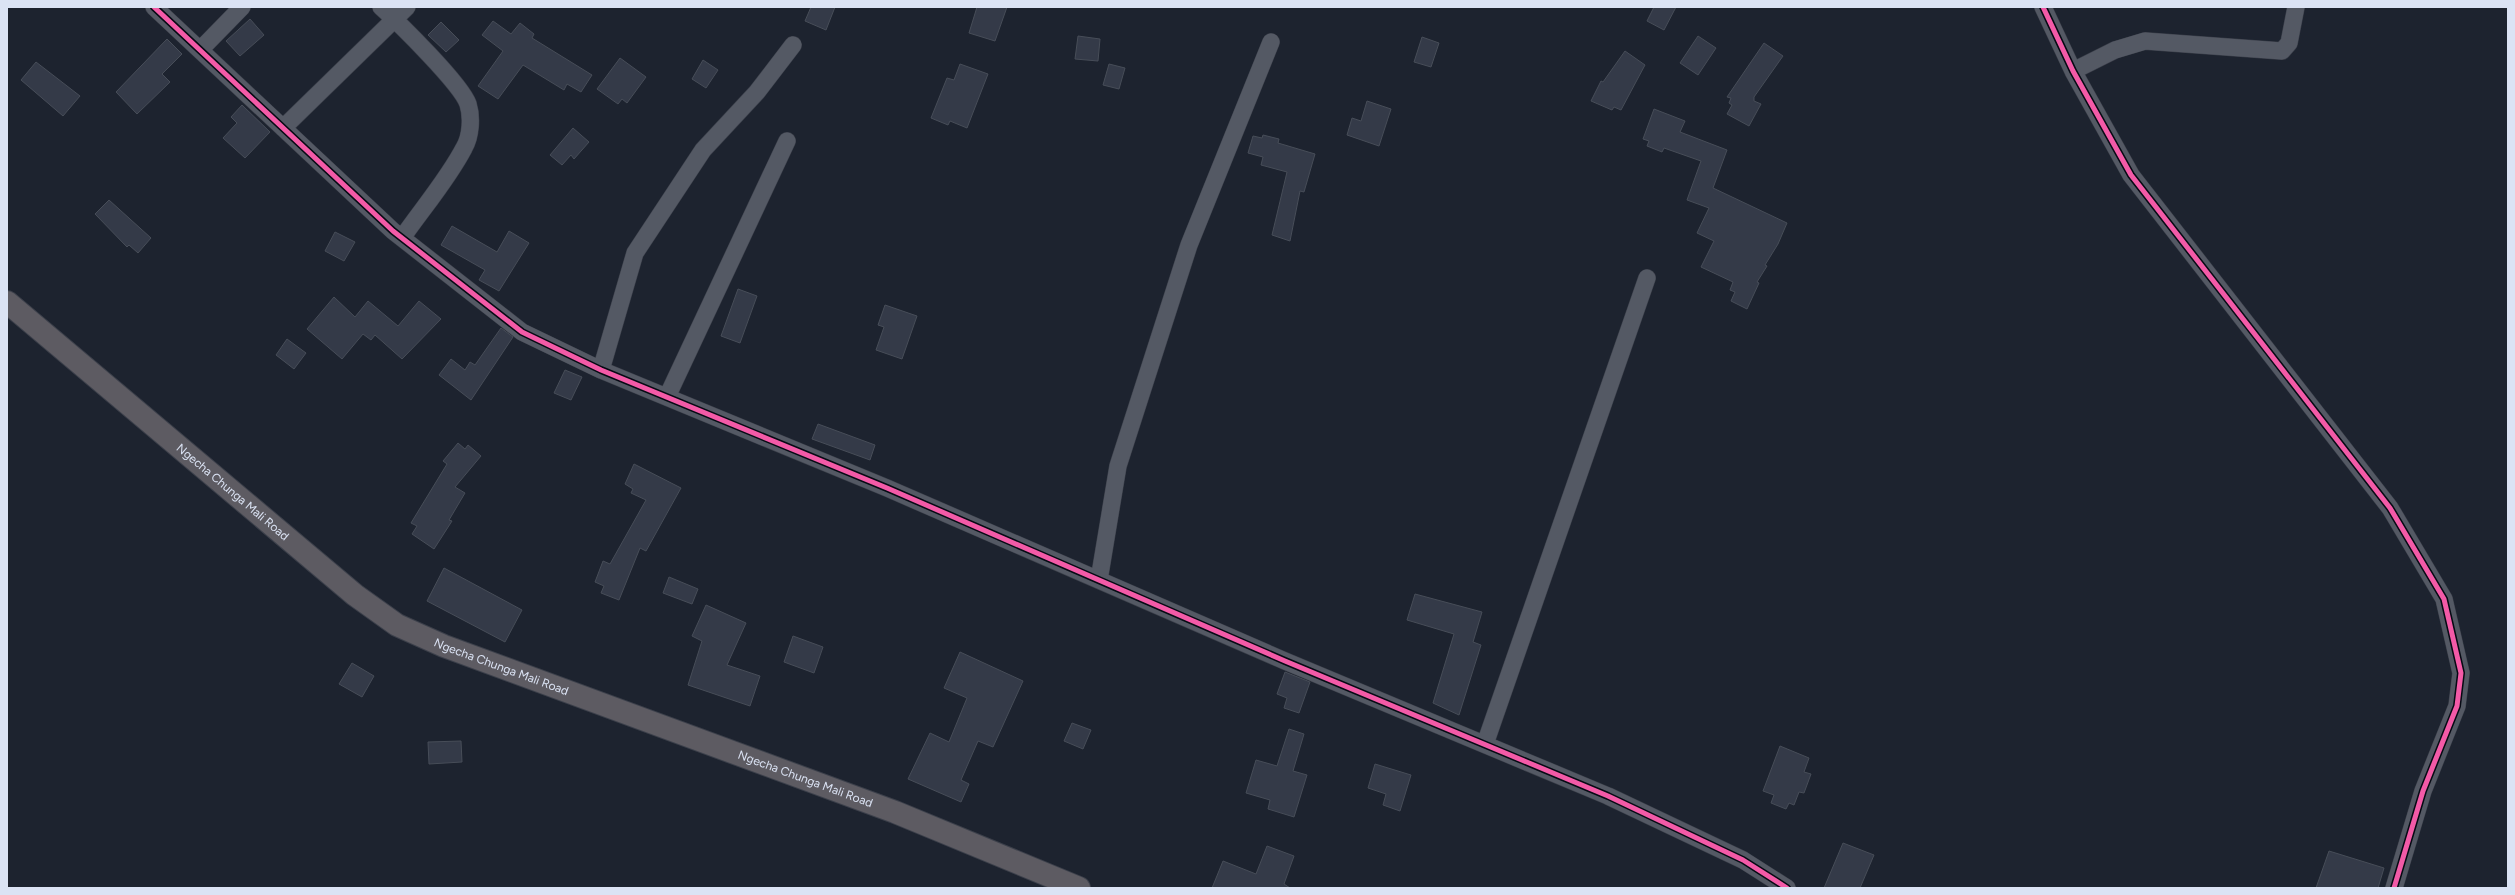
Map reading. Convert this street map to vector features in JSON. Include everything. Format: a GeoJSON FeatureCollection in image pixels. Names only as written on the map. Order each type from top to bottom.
{"type":"FeatureCollection","features":[{"type":"Feature","properties":{"kind":"main road","name":"Ngecha Chunga Mali Road"},"geometry":{"type":"LineString","coordinates":[[7,302],[355,595],[397,625],[451,649],[895,812],[1079,888]]}},
{"type":"Feature","properties":{"kind":"street"},"geometry":{"type":"LineString","coordinates":[[154,7],[402,238],[522,332],[601,370],[887,488],[1099,580],[1608,796],[1743,860],[1787,888]]}},
{"type":"Feature","properties":{"kind":"street"},"geometry":{"type":"LineString","coordinates":[[200,50],[242,7]]}},
{"type":"Feature","properties":{"kind":"street"},"geometry":{"type":"LineString","coordinates":[[381,7],[396,20],[459,89],[468,103],[471,120],[465,147],[402,238]]}},
{"type":"Feature","properties":{"kind":"street"},"geometry":{"type":"LineString","coordinates":[[284,128],[396,20],[407,7]]}},
{"type":"Feature","properties":{"kind":"street"},"geometry":{"type":"LineString","coordinates":[[2043,7],[2073,71],[2131,175],[2390,508],[2444,599],[2461,673],[2457,706],[2423,791],[2394,888]]}},
{"type":"Feature","properties":{"kind":"street"},"geometry":{"type":"LineString","coordinates":[[2073,71],[2115,50],[2145,41],[2282,50],[2289,43],[2296,7]]}},
{"type":"Feature","properties":{"kind":"street"},"geometry":{"type":"LineString","coordinates":[[1099,580],[1118,466],[1189,245],[1271,42]]}},
{"type":"Feature","properties":{"kind":"street"},"geometry":{"type":"LineString","coordinates":[[601,370],[635,253],[702,150],[757,92],[793,45]]}},
{"type":"Feature","properties":{"kind":"street"},"geometry":{"type":"LineString","coordinates":[[667,398],[787,141]]}},
{"type":"Feature","properties":{"kind":"street"},"geometry":{"type":"LineString","coordinates":[[1485,744],[1647,278]]}},
{"type":"Feature","properties":{"kind":"building"},"geometry":{"type":"Polygon","coordinates":[[[811,7],[835,7],[826,30],[805,21],[811,7]]]}},
{"type":"Feature","properties":{"kind":"building"},"geometry":{"type":"Polygon","coordinates":[[[977,7],[1007,7],[995,41],[969,33],[977,7]]]}},
{"type":"Feature","properties":{"kind":"building"},"geometry":{"type":"Polygon","coordinates":[[[1654,7],[1676,7],[1664,30],[1647,21],[1654,7]]]}},
{"type":"Feature","properties":{"kind":"building"},"geometry":{"type":"Polygon","coordinates":[[[250,19],[264,35],[240,56],[226,41],[250,19]]]}},
{"type":"Feature","properties":{"kind":"building"},"geometry":{"type":"Polygon","coordinates":[[[493,21],[511,34],[520,23],[534,34],[532,38],[592,75],[581,92],[567,84],[564,90],[523,65],[498,99],[478,86],[503,51],[482,35],[493,21]]]}},
{"type":"Feature","properties":{"kind":"building"},"geometry":{"type":"Polygon","coordinates":[[[441,22],[459,40],[446,52],[428,35],[441,22]]]}},
{"type":"Feature","properties":{"kind":"building"},"geometry":{"type":"Polygon","coordinates":[[[1078,36],[1100,39],[1098,61],[1075,59],[1078,36]]]}},
{"type":"Feature","properties":{"kind":"building"},"geometry":{"type":"Polygon","coordinates":[[[1698,36],[1716,48],[1698,75],[1680,63],[1698,36]]]}},
{"type":"Feature","properties":{"kind":"building"},"geometry":{"type":"Polygon","coordinates":[[[1422,37],[1439,43],[1431,67],[1414,62],[1422,37]]]}},
{"type":"Feature","properties":{"kind":"building"},"geometry":{"type":"Polygon","coordinates":[[[167,39],[182,54],[162,74],[170,82],[137,114],[116,92],[167,39]]]}},
{"type":"Feature","properties":{"kind":"building"},"geometry":{"type":"Polygon","coordinates":[[[1764,43],[1783,56],[1754,97],[1754,101],[1761,104],[1749,126],[1727,114],[1732,105],[1729,103],[1731,98],[1727,97],[1764,43]]]}},
{"type":"Feature","properties":{"kind":"building"},"geometry":{"type":"Polygon","coordinates":[[[1625,51],[1645,65],[1621,110],[1614,107],[1612,110],[1591,101],[1601,81],[1603,82],[1625,51]]]}},
{"type":"Feature","properties":{"kind":"building"},"geometry":{"type":"Polygon","coordinates":[[[620,58],[646,77],[627,103],[622,99],[618,104],[597,89],[620,58]]]}},
{"type":"Feature","properties":{"kind":"building"},"geometry":{"type":"Polygon","coordinates":[[[703,60],[718,70],[706,88],[692,79],[703,60]]]}},
{"type":"Feature","properties":{"kind":"building"},"geometry":{"type":"Polygon","coordinates":[[[36,62],[80,96],[63,116],[21,80],[36,62]]]}},
{"type":"Feature","properties":{"kind":"building"},"geometry":{"type":"Polygon","coordinates":[[[960,64],[988,74],[967,128],[950,121],[948,125],[931,118],[947,78],[954,80],[960,64]]]}},
{"type":"Feature","properties":{"kind":"building"},"geometry":{"type":"Polygon","coordinates":[[[1109,64],[1125,68],[1119,89],[1103,85],[1109,64]]]}},
{"type":"Feature","properties":{"kind":"building"},"geometry":{"type":"Polygon","coordinates":[[[1367,101],[1391,109],[1379,146],[1347,135],[1352,118],[1361,121],[1367,101]]]}},
{"type":"Feature","properties":{"kind":"building"},"geometry":{"type":"Polygon","coordinates":[[[242,105],[270,132],[245,158],[223,138],[237,123],[231,117],[242,105]]]}},
{"type":"Feature","properties":{"kind":"building"},"geometry":{"type":"Polygon","coordinates":[[[1654,109],[1685,121],[1680,132],[1727,150],[1713,188],[1787,223],[1778,244],[1765,265],[1767,266],[1757,282],[1759,283],[1747,309],[1731,301],[1735,292],[1730,290],[1733,282],[1701,267],[1714,241],[1697,233],[1709,208],[1687,200],[1701,161],[1664,148],[1662,152],[1647,146],[1649,141],[1643,139],[1654,109]]]}},
{"type":"Feature","properties":{"kind":"building"},"geometry":{"type":"Polygon","coordinates":[[[573,128],[589,142],[574,159],[571,155],[562,165],[550,155],[573,128]]]}},
{"type":"Feature","properties":{"kind":"building"},"geometry":{"type":"Polygon","coordinates":[[[1263,135],[1279,139],[1278,143],[1315,154],[1304,192],[1300,191],[1290,241],[1272,235],[1287,172],[1261,165],[1263,157],[1248,153],[1253,136],[1262,138],[1263,135]]]}},
{"type":"Feature","properties":{"kind":"building"},"geometry":{"type":"Polygon","coordinates":[[[109,200],[151,238],[138,253],[129,245],[127,247],[95,214],[109,200]]]}},
{"type":"Feature","properties":{"kind":"building"},"geometry":{"type":"Polygon","coordinates":[[[452,226],[497,252],[509,231],[529,243],[499,291],[479,280],[485,270],[441,245],[452,226]]]}},
{"type":"Feature","properties":{"kind":"building"},"geometry":{"type":"Polygon","coordinates":[[[335,232],[355,242],[344,261],[325,251],[335,232]]]}},
{"type":"Feature","properties":{"kind":"building"},"geometry":{"type":"Polygon","coordinates":[[[738,289],[757,296],[740,343],[721,336],[738,289]]]}},
{"type":"Feature","properties":{"kind":"building"},"geometry":{"type":"Polygon","coordinates":[[[334,297],[355,317],[368,301],[398,326],[419,301],[441,319],[402,359],[375,335],[371,340],[363,334],[342,359],[307,329],[334,297]]]}},
{"type":"Feature","properties":{"kind":"building"},"geometry":{"type":"Polygon","coordinates":[[[885,305],[917,316],[902,359],[876,350],[884,327],[878,325],[885,305]]]}},
{"type":"Feature","properties":{"kind":"building"},"geometry":{"type":"Polygon","coordinates":[[[501,328],[513,337],[471,400],[439,375],[451,359],[465,370],[470,362],[475,365],[501,328]]]}},
{"type":"Feature","properties":{"kind":"building"},"geometry":{"type":"Polygon","coordinates":[[[287,339],[306,353],[294,369],[276,355],[287,339]]]}},
{"type":"Feature","properties":{"kind":"building"},"geometry":{"type":"Polygon","coordinates":[[[565,370],[582,377],[571,400],[554,393],[565,370]]]}},
{"type":"Feature","properties":{"kind":"building"},"geometry":{"type":"Polygon","coordinates":[[[818,424],[875,445],[870,460],[812,439],[818,424]]]}},
{"type":"Feature","properties":{"kind":"building"},"geometry":{"type":"Polygon","coordinates":[[[458,443],[465,449],[468,445],[481,456],[455,487],[465,493],[449,520],[452,521],[434,549],[412,534],[417,526],[411,523],[447,464],[443,461],[458,443]]]}},
{"type":"Feature","properties":{"kind":"building"},"geometry":{"type":"Polygon","coordinates":[[[634,464],[681,488],[646,551],[640,548],[619,600],[601,593],[604,586],[595,582],[603,561],[610,564],[646,500],[631,493],[633,489],[625,484],[634,464]]]}},
{"type":"Feature","properties":{"kind":"building"},"geometry":{"type":"Polygon","coordinates":[[[444,568],[522,610],[505,642],[427,601],[444,568]]]}},
{"type":"Feature","properties":{"kind":"building"},"geometry":{"type":"Polygon","coordinates":[[[669,577],[698,589],[692,604],[663,593],[669,577]]]}},
{"type":"Feature","properties":{"kind":"building"},"geometry":{"type":"Polygon","coordinates":[[[1415,594],[1482,612],[1473,642],[1481,645],[1459,715],[1433,703],[1454,634],[1407,620],[1415,594]]]}},
{"type":"Feature","properties":{"kind":"building"},"geometry":{"type":"Polygon","coordinates":[[[706,605],[746,623],[727,665],[760,676],[750,706],[688,685],[702,641],[692,636],[706,605]]]}},
{"type":"Feature","properties":{"kind":"building"},"geometry":{"type":"Polygon","coordinates":[[[793,636],[823,647],[814,673],[784,662],[793,636]]]}},
{"type":"Feature","properties":{"kind":"building"},"geometry":{"type":"Polygon","coordinates":[[[960,652],[1023,681],[993,747],[978,741],[961,780],[969,784],[961,802],[908,779],[930,733],[949,742],[967,698],[944,688],[960,652]]]}},
{"type":"Feature","properties":{"kind":"building"},"geometry":{"type":"Polygon","coordinates":[[[352,663],[374,676],[362,697],[339,684],[352,663]]]}},
{"type":"Feature","properties":{"kind":"building"},"geometry":{"type":"Polygon","coordinates":[[[1285,672],[1310,682],[1299,713],[1284,708],[1287,698],[1277,694],[1285,672]]]}},
{"type":"Feature","properties":{"kind":"building"},"geometry":{"type":"Polygon","coordinates":[[[1072,723],[1091,730],[1083,749],[1064,741],[1072,723]]]}},
{"type":"Feature","properties":{"kind":"building"},"geometry":{"type":"Polygon","coordinates":[[[1289,729],[1304,734],[1293,771],[1307,775],[1294,817],[1268,809],[1270,800],[1246,793],[1256,760],[1277,766],[1289,729]]]}},
{"type":"Feature","properties":{"kind":"building"},"geometry":{"type":"Polygon","coordinates":[[[461,741],[462,762],[429,764],[428,742],[461,741]]]}},
{"type":"Feature","properties":{"kind":"building"},"geometry":{"type":"Polygon","coordinates":[[[1780,746],[1809,758],[1804,772],[1811,774],[1804,793],[1799,792],[1794,805],[1789,803],[1786,809],[1771,803],[1774,795],[1763,791],[1780,746]]]}},
{"type":"Feature","properties":{"kind":"building"},"geometry":{"type":"Polygon","coordinates":[[[1375,764],[1411,775],[1400,811],[1383,805],[1386,794],[1368,788],[1375,764]]]}},
{"type":"Feature","properties":{"kind":"building"},"geometry":{"type":"Polygon","coordinates":[[[1843,843],[1874,855],[1860,888],[1824,888],[1843,843]]]}},
{"type":"Feature","properties":{"kind":"building"},"geometry":{"type":"Polygon","coordinates":[[[1267,846],[1294,856],[1284,884],[1290,888],[1212,888],[1223,861],[1256,874],[1267,846]]]}},
{"type":"Feature","properties":{"kind":"building"},"geometry":{"type":"Polygon","coordinates":[[[2329,851],[2384,868],[2378,888],[2316,888],[2329,851]]]}},
{"type":"Feature","properties":{"kind":"cycle path"},"geometry":{"type":"LineString","coordinates":[[154,7],[393,231],[522,332],[601,370],[887,488],[1285,661],[1608,796],[1743,860],[1787,888]]}},
{"type":"Feature","properties":{"kind":"cycle path"},"geometry":{"type":"LineString","coordinates":[[2043,7],[2073,71],[2131,175],[2390,508],[2444,599],[2461,673],[2457,706],[2423,791],[2394,888]]}}]}
